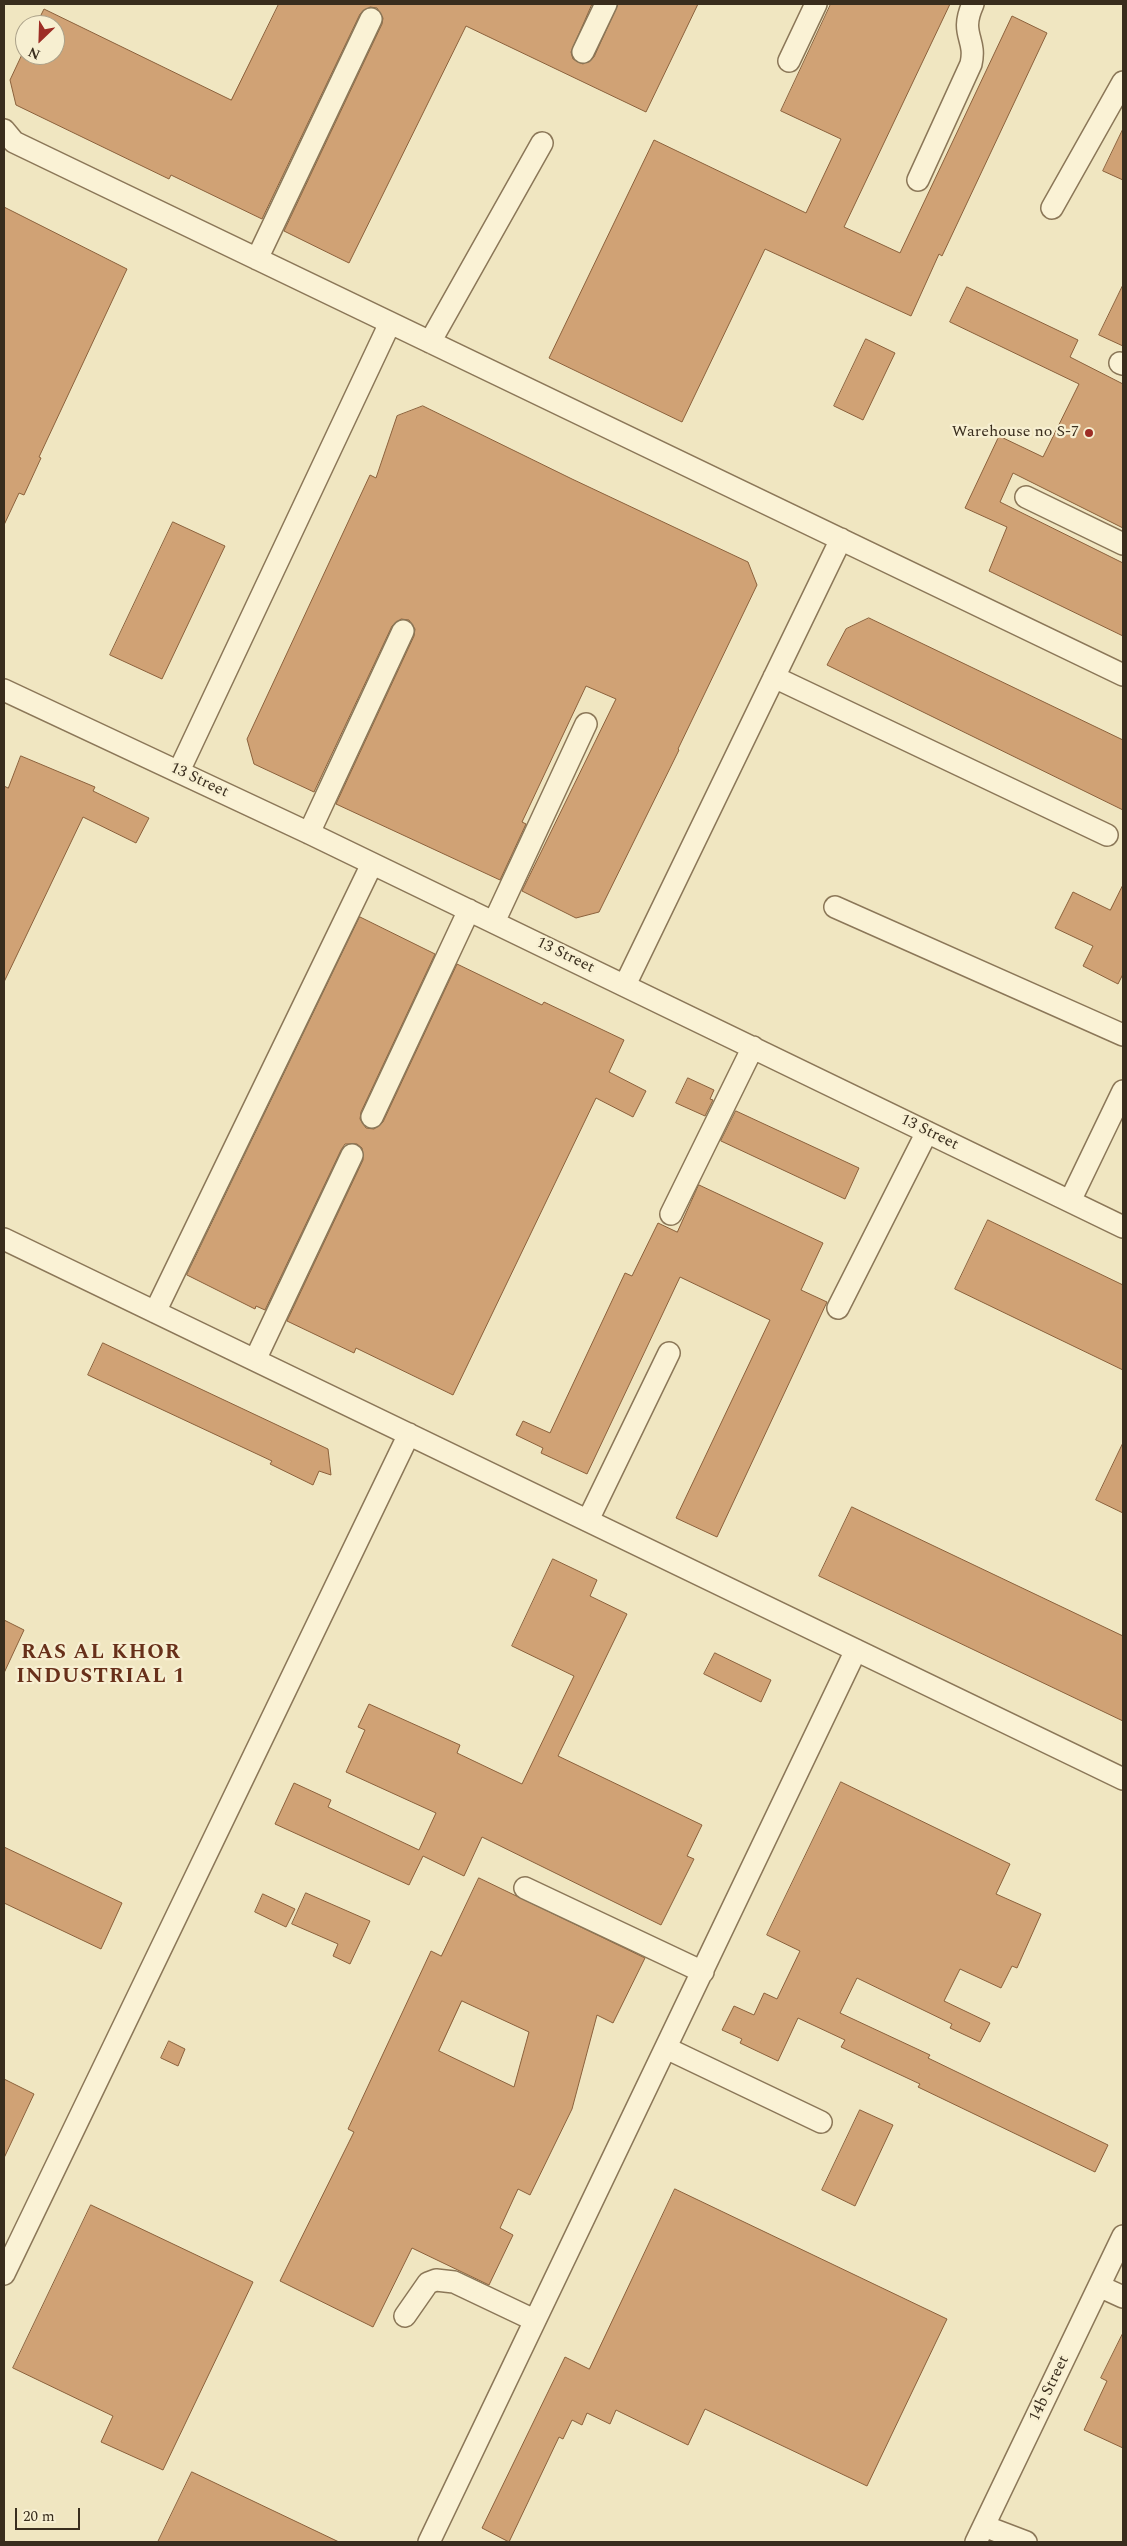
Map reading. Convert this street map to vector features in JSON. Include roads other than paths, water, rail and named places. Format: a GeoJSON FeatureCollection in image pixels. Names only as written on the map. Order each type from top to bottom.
{"type":"FeatureCollection","features":[{"type":"Feature","properties":{"kind":"street"},"geometry":{"type":"LineString","coordinates":[[583,52],[606,4]]}},
{"type":"Feature","properties":{"kind":"street"},"geometry":{"type":"LineString","coordinates":[[789,61],[816,4]]}},
{"type":"Feature","properties":{"kind":"street"},"geometry":{"type":"LineString","coordinates":[[918,180],[971,64],[972,50],[966,26],[973,4]]}},
{"type":"Feature","properties":{"kind":"street"},"geometry":{"type":"LineString","coordinates":[[257,259],[371,19]]}},
{"type":"Feature","properties":{"kind":"street"},"geometry":{"type":"LineString","coordinates":[[1052,208],[1123,82]]}},
{"type":"Feature","properties":{"kind":"street"},"geometry":{"type":"LineString","coordinates":[[7,138],[1123,675]]}},
{"type":"Feature","properties":{"kind":"street"},"geometry":{"type":"LineString","coordinates":[[430,342],[542,143]]}},
{"type":"Feature","properties":{"kind":"street"},"geometry":{"type":"LineString","coordinates":[[179,772],[390,323]]}},
{"type":"Feature","properties":{"kind":"street"},"geometry":{"type":"LineString","coordinates":[[1026,497],[1123,544]]}},
{"type":"Feature","properties":{"kind":"street"},"geometry":{"type":"LineString","coordinates":[[625,985],[840,539]]}},
{"type":"Feature","properties":{"kind":"street"},"geometry":{"type":"LineString","coordinates":[[309,834],[403,631]]}},
{"type":"Feature","properties":{"kind":"street"},"geometry":{"type":"LineString","coordinates":[[774,677],[1107,835]]}},
{"type":"Feature","properties":{"kind":"street","name":"13 Street"},"geometry":{"type":"LineString","coordinates":[[4,690],[469,910],[1123,1227]]}},
{"type":"Feature","properties":{"kind":"street"},"geometry":{"type":"LineString","coordinates":[[494,922],[586,724]]}},
{"type":"Feature","properties":{"kind":"street"},"geometry":{"type":"LineString","coordinates":[[155,1312],[372,864]]}},
{"type":"Feature","properties":{"kind":"street"},"geometry":{"type":"LineString","coordinates":[[835,907],[1123,1035]]}},
{"type":"Feature","properties":{"kind":"street"},"geometry":{"type":"LineString","coordinates":[[372,1117],[469,910]]}},
{"type":"Feature","properties":{"kind":"street"},"geometry":{"type":"LineString","coordinates":[[671,1214],[753,1047]]}},
{"type":"Feature","properties":{"kind":"street"},"geometry":{"type":"LineString","coordinates":[[1070,1201],[1123,1091]]}},
{"type":"Feature","properties":{"kind":"street"},"geometry":{"type":"LineString","coordinates":[[838,1308],[927,1132]]}},
{"type":"Feature","properties":{"kind":"street"},"geometry":{"type":"LineString","coordinates":[[254,1360],[352,1155]]}},
{"type":"Feature","properties":{"kind":"street"},"geometry":{"type":"LineString","coordinates":[[4,1239],[1123,1779]]}},
{"type":"Feature","properties":{"kind":"street"},"geometry":{"type":"LineString","coordinates":[[588,1520],[669,1353]]}},
{"type":"Feature","properties":{"kind":"street"},"geometry":{"type":"LineString","coordinates":[[4,2274],[409,1434]]}},
{"type":"Feature","properties":{"kind":"street"},"geometry":{"type":"LineString","coordinates":[[429,2542],[856,1650]]}},
{"type":"Feature","properties":{"kind":"street"},"geometry":{"type":"LineString","coordinates":[[525,1888],[702,1972]]}},
{"type":"Feature","properties":{"kind":"street"},"geometry":{"type":"LineString","coordinates":[[666,2048],[821,2122]]}},
{"type":"Feature","properties":{"kind":"street","name":"14b Street"},"geometry":{"type":"LineString","coordinates":[[980,2534],[1123,2236]]}},
{"type":"Feature","properties":{"kind":"street"},"geometry":{"type":"LineString","coordinates":[[405,2316],[421,2290],[428,2283],[436,2280],[454,2282],[534,2320]]}},
{"type":"Feature","properties":{"kind":"street"},"geometry":{"type":"LineString","coordinates":[[1099,2286],[1123,2297]]}},
{"type":"Feature","properties":{"kind":"street"},"geometry":{"type":"LineString","coordinates":[[980,2534],[1026,2542]]}},
{"type":"Feature","properties":{"kind":"place","name":"Warehouse no S-7"},"geometry":{"type":"Point","coordinates":[1089,433]}},
{"type":"Feature","properties":{"kind":"district","name":"RAS AL KHOR INDUSTRIAL 1"},"geometry":{"type":"Point","coordinates":[101,1666]}}]}
